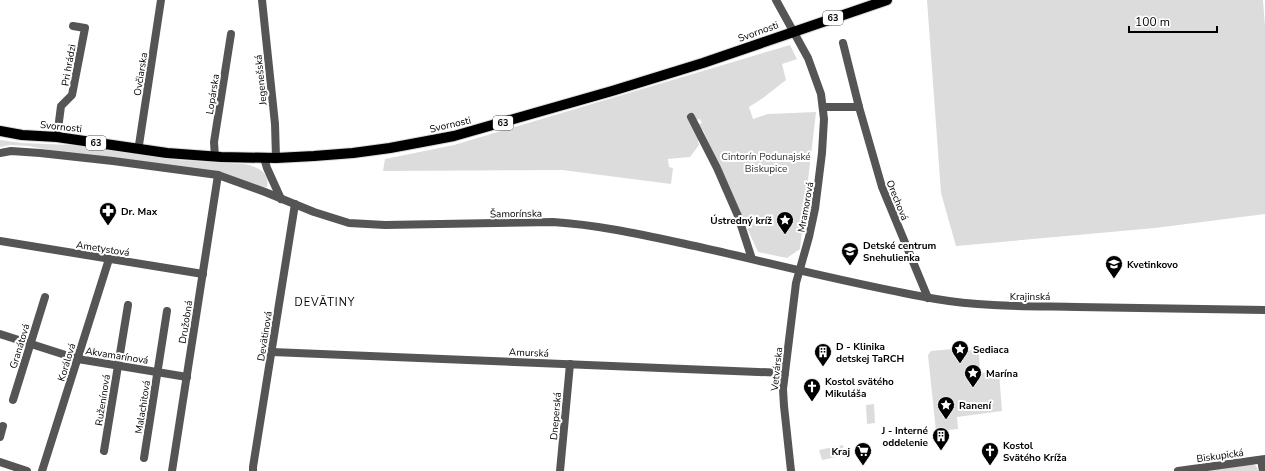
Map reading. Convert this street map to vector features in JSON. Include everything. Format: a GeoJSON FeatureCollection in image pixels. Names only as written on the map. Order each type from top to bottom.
{"type":"FeatureCollection","features":[{"type":"Feature","properties":{"kind":"main road","name":"Svornosti"},"geometry":{"type":"LineString","coordinates":[[0,131],[22,135],[57,137],[135,149],[215,157],[276,158],[353,153],[408,145],[454,136],[696,65],[887,0]]}},
{"type":"Feature","properties":{"kind":"street","name":"Ovčiarska"},"geometry":{"type":"LineString","coordinates":[[135,149],[139,145],[161,0]]}},
{"type":"Feature","properties":{"kind":"street","name":"Jegenešská"},"geometry":{"type":"LineString","coordinates":[[262,0],[275,124],[276,158]]}},
{"type":"Feature","properties":{"kind":"street","name":"Mramorová"},"geometry":{"type":"LineString","coordinates":[[776,0],[804,51],[818,86],[823,107],[823,142],[816,202],[810,237],[799,270]]}},
{"type":"Feature","properties":{"kind":"street","name":"Pri hrádzi"},"geometry":{"type":"LineString","coordinates":[[57,137],[61,106],[72,94],[84,28],[73,26]]}},
{"type":"Feature","properties":{"kind":"street","name":"Lopárska"},"geometry":{"type":"LineString","coordinates":[[215,157],[214,142],[231,34]]}},
{"type":"Feature","properties":{"kind":"street","name":"Orechová"},"geometry":{"type":"LineString","coordinates":[[843,43],[859,107],[883,190],[928,298]]}},
{"type":"Feature","properties":{"kind":"street"},"geometry":{"type":"LineString","coordinates":[[823,107],[859,107]]}},
{"type":"Feature","properties":{"kind":"street"},"geometry":{"type":"LineString","coordinates":[[691,117],[717,168],[738,216],[752,259]]}},
{"type":"Feature","properties":{"kind":"street","name":"Šamorínska"},"geometry":{"type":"LineString","coordinates":[[0,153],[11,151],[40,153],[218,175],[344,223],[362,225],[553,222],[578,224],[625,231],[799,270]]}},
{"type":"Feature","properties":{"kind":"street"},"geometry":{"type":"LineString","coordinates":[[264,158],[281,199]]}},
{"type":"Feature","properties":{"kind":"street","name":"Družobná"},"geometry":{"type":"LineString","coordinates":[[172,471],[218,175]]}},
{"type":"Feature","properties":{"kind":"street","name":"Devätinová"},"geometry":{"type":"LineString","coordinates":[[253,471],[295,204]]}},
{"type":"Feature","properties":{"kind":"street","name":"Ametystová"},"geometry":{"type":"LineString","coordinates":[[0,241],[203,274]]}},
{"type":"Feature","properties":{"kind":"street","name":"Korálová"},"geometry":{"type":"LineString","coordinates":[[42,471],[109,259]]}},
{"type":"Feature","properties":{"kind":"street","name":"Krajinská"},"geometry":{"type":"LineString","coordinates":[[799,270],[903,294],[953,302],[1001,306],[1265,310]]}},
{"type":"Feature","properties":{"kind":"street","name":"Vetvárska"},"geometry":{"type":"LineString","coordinates":[[791,471],[783,400],[794,298],[799,270]]}},
{"type":"Feature","properties":{"kind":"street","name":"Granátová"},"geometry":{"type":"LineString","coordinates":[[13,400],[45,297]]}},
{"type":"Feature","properties":{"kind":"street","name":"Ruženínová"},"geometry":{"type":"LineString","coordinates":[[104,451],[128,305]]}},
{"type":"Feature","properties":{"kind":"street","name":"Malachitová"},"geometry":{"type":"LineString","coordinates":[[144,458],[167,311]]}},
{"type":"Feature","properties":{"kind":"street","name":"Akvamarínová"},"geometry":{"type":"LineString","coordinates":[[0,334],[78,359],[187,377]]}},
{"type":"Feature","properties":{"kind":"street","name":"Amurská"},"geometry":{"type":"LineString","coordinates":[[272,352],[785,373]]}},
{"type":"Feature","properties":{"kind":"street","name":"Dneperská"},"geometry":{"type":"LineString","coordinates":[[560,471],[570,364]]}},
{"type":"Feature","properties":{"kind":"street"},"geometry":{"type":"LineString","coordinates":[[0,437],[4,426]]}},
{"type":"Feature","properties":{"kind":"street"},"geometry":{"type":"LineString","coordinates":[[1262,471],[1263,460]]}},
{"type":"Feature","properties":{"kind":"street","name":"Biskupická"},"geometry":{"type":"LineString","coordinates":[[1178,471],[1263,460]]}},
{"type":"Feature","properties":{"kind":"street"},"geometry":{"type":"LineString","coordinates":[[0,462],[27,471]]}},
{"type":"Feature","properties":{"kind":"green space"},"geometry":{"type":"Polygon","coordinates":[[[927,0],[1263,0],[1265,26],[1265,214],[1155,228],[956,246],[941,193],[927,0]]]}},
{"type":"Feature","properties":{"kind":"green space","name":"Cintorín Podunajské Biskupice"},"geometry":{"type":"Polygon","coordinates":[[[790,45],[797,59],[782,64],[786,80],[749,107],[753,119],[768,114],[816,112],[800,249],[787,258],[758,252],[703,130],[701,130],[699,124],[702,123],[700,119],[696,120],[693,115],[699,145],[690,157],[668,159],[669,167],[673,168],[671,184],[562,170],[383,171],[385,159],[454,145],[790,45]]]}},
{"type":"Feature","properties":{"kind":"green space"},"geometry":{"type":"Polygon","coordinates":[[[0,140],[22,143],[71,145],[177,160],[243,164],[257,168],[265,174],[268,182],[267,187],[262,188],[221,172],[64,153],[29,146],[10,145],[0,147],[0,140]]]}},
{"type":"Feature","properties":{"kind":"green space"},"geometry":{"type":"Polygon","coordinates":[[[952,349],[953,352],[976,350],[979,354],[980,373],[999,372],[1002,411],[957,417],[958,429],[936,431],[928,355],[931,351],[952,349]]]}},
{"type":"Feature","properties":{"kind":"green space"},"geometry":{"type":"Polygon","coordinates":[[[874,404],[875,423],[867,424],[866,405],[874,404]]]}},
{"type":"Feature","properties":{"kind":"green space"},"geometry":{"type":"Polygon","coordinates":[[[843,445],[845,455],[822,460],[819,450],[843,445]]]}},
{"type":"Feature","properties":{"kind":"green space"},"geometry":{"type":"Polygon","coordinates":[[[1252,464],[1256,466],[1258,471],[1200,471],[1252,464]]]}},
{"type":"Feature","properties":{"kind":"place","name":"Dr. Max"},"geometry":{"type":"Point","coordinates":[108,226]}},
{"type":"Feature","properties":{"kind":"place","name":"Ústredný kríž"},"geometry":{"type":"Point","coordinates":[785,235]}},
{"type":"Feature","properties":{"kind":"place","name":"Detské centrum Snehulienka"},"geometry":{"type":"Point","coordinates":[850,266]}},
{"type":"Feature","properties":{"kind":"place","name":"Kvetinkovo"},"geometry":{"type":"Point","coordinates":[1114,279]}},
{"type":"Feature","properties":{"kind":"place","name":"Sediaca"},"geometry":{"type":"Point","coordinates":[960,364]}},
{"type":"Feature","properties":{"kind":"place","name":"D - Klinika detskej TaRCH"},"geometry":{"type":"Point","coordinates":[823,367]}},
{"type":"Feature","properties":{"kind":"place","name":"Marína"},"geometry":{"type":"Point","coordinates":[973,388]}},
{"type":"Feature","properties":{"kind":"place","name":"Kostol svätého Mikuláša"},"geometry":{"type":"Point","coordinates":[812,402]}},
{"type":"Feature","properties":{"kind":"place","name":"Ranení"},"geometry":{"type":"Point","coordinates":[946,420]}},
{"type":"Feature","properties":{"kind":"place","name":"J - Interné oddelenie"},"geometry":{"type":"Point","coordinates":[941,451]}},
{"type":"Feature","properties":{"kind":"place","name":"Kraj"},"geometry":{"type":"Point","coordinates":[863,466]}},
{"type":"Feature","properties":{"kind":"place","name":"Kostol Svätého Kríža"},"geometry":{"type":"Point","coordinates":[990,466]}},
{"type":"Feature","properties":{"kind":"district","name":"DEVÄTINY"},"geometry":{"type":"Point","coordinates":[325,302]}}]}
